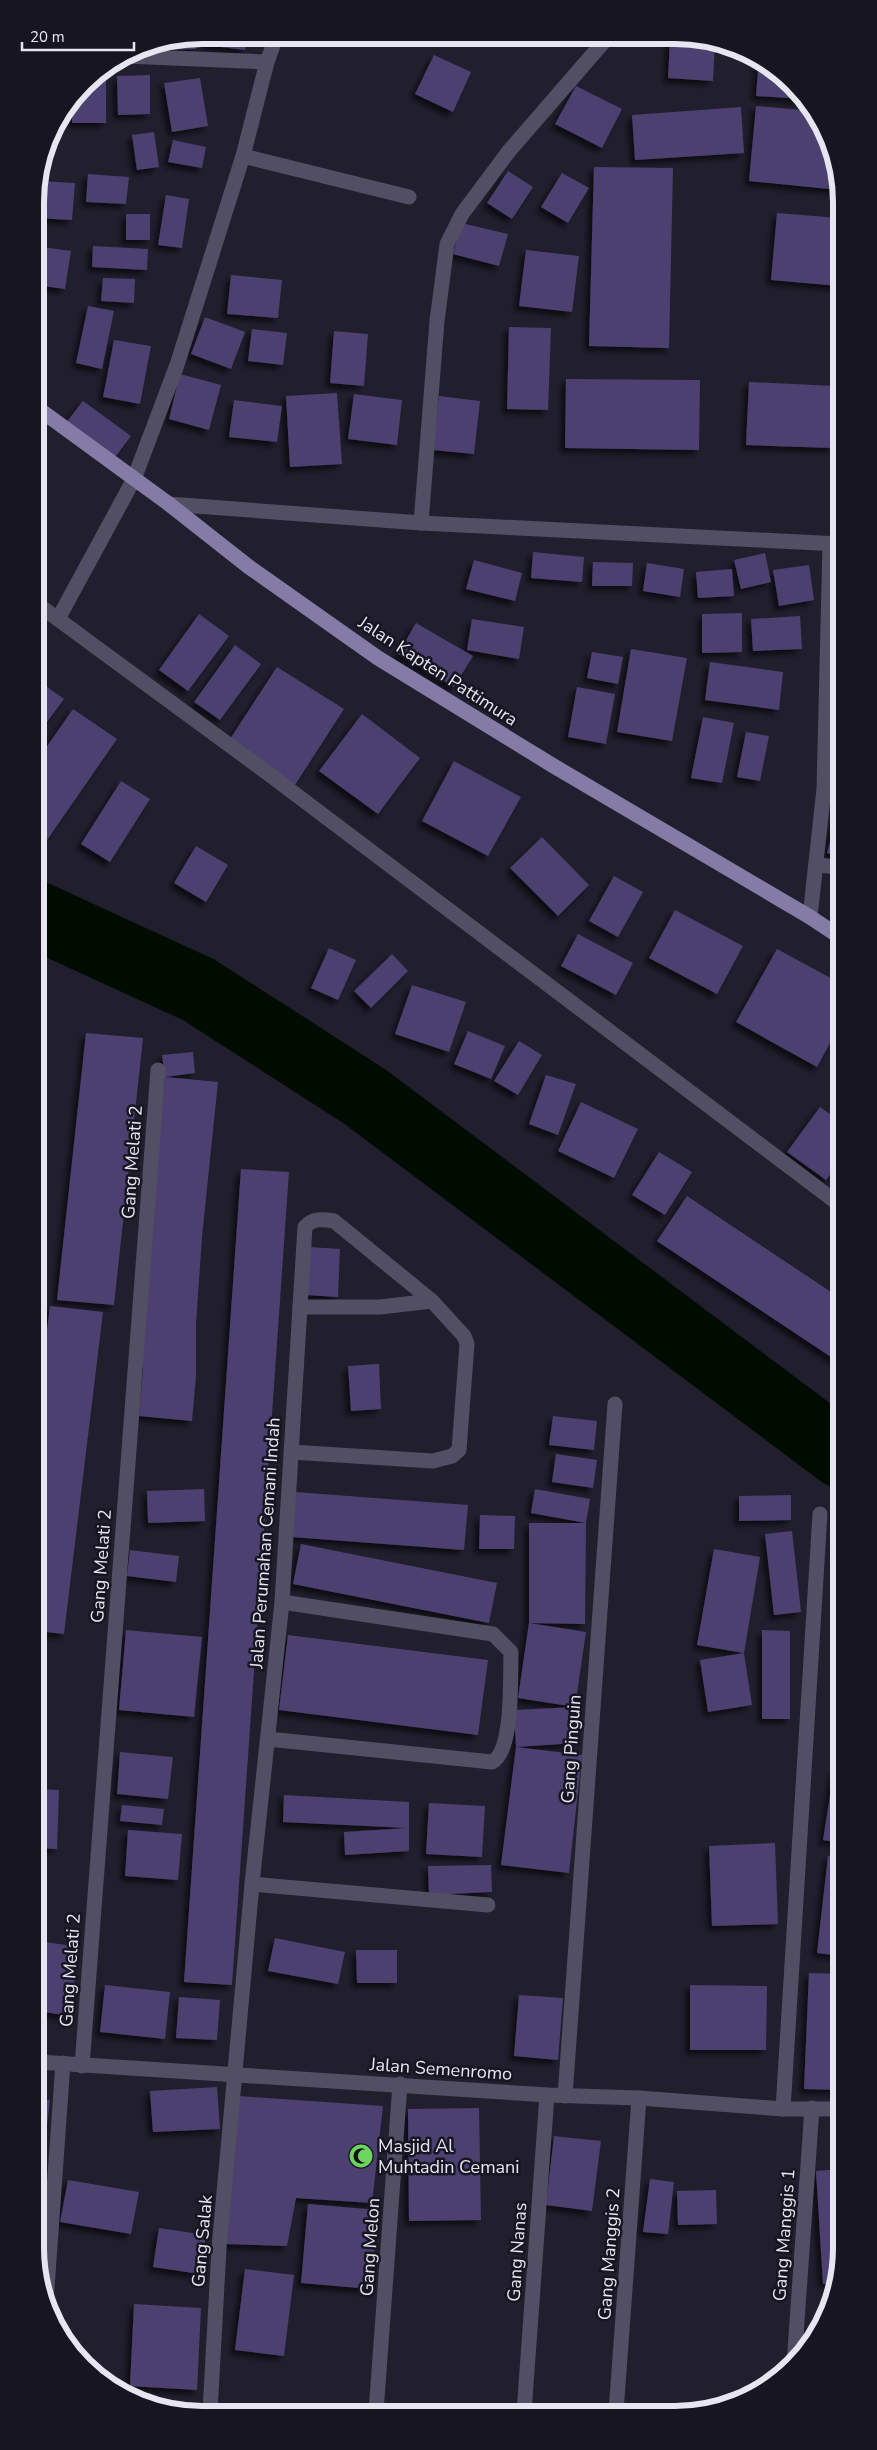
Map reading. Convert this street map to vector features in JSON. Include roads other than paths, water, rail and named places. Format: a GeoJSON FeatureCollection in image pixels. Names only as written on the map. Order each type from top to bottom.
{"type":"FeatureCollection","features":[{"type":"Feature","properties":{"kind":"main road","name":"Jalan Kapten Pattimura"},"geometry":{"type":"LineString","coordinates":[[44,413],[168,504],[249,567],[378,658],[544,760],[833,932]]}},
{"type":"Feature","properties":{"kind":"street"},"geometry":{"type":"LineString","coordinates":[[58,619],[134,479],[177,365],[243,156],[267,62],[274,44]]}},
{"type":"Feature","properties":{"kind":"street"},"geometry":{"type":"LineString","coordinates":[[421,523],[437,321],[447,244],[462,214],[509,151],[602,44]]}},
{"type":"Feature","properties":{"kind":"street"},"geometry":{"type":"LineString","coordinates":[[140,57],[267,62]]}},
{"type":"Feature","properties":{"kind":"street"},"geometry":{"type":"LineString","coordinates":[[243,156],[409,197]]}},
{"type":"Feature","properties":{"kind":"street"},"geometry":{"type":"LineString","coordinates":[[168,504],[421,523],[833,544]]}},
{"type":"Feature","properties":{"kind":"street"},"geometry":{"type":"LineString","coordinates":[[810,917],[824,790],[833,589]]}},
{"type":"Feature","properties":{"kind":"street"},"geometry":{"type":"LineString","coordinates":[[44,609],[286,787],[833,1200]]}},
{"type":"Feature","properties":{"kind":"street"},"geometry":{"type":"LineString","coordinates":[[817,865],[833,866]]}},
{"type":"Feature","properties":{"kind":"street","name":"Gang Melati 2"},"geometry":{"type":"LineString","coordinates":[[82,2066],[158,1070]]}},
{"type":"Feature","properties":{"kind":"street","name":"Jalan Perumahan Cemani Indah"},"geometry":{"type":"LineString","coordinates":[[235,2074],[252,1884],[282,1602],[305,1227],[310,1222],[319,1219],[334,1221],[432,1301]]}},
{"type":"Feature","properties":{"kind":"street"},"geometry":{"type":"LineString","coordinates":[[291,1452],[433,1461],[452,1456],[459,1450],[467,1344],[464,1336],[432,1301],[380,1307],[300,1307]]}},
{"type":"Feature","properties":{"kind":"street","name":"Gang Pinguin"},"geometry":{"type":"LineString","coordinates":[[565,2096],[614,1404]]}},
{"type":"Feature","properties":{"kind":"street"},"geometry":{"type":"LineString","coordinates":[[783,2109],[820,1514]]}},
{"type":"Feature","properties":{"kind":"street"},"geometry":{"type":"LineString","coordinates":[[268,1738],[492,1762],[498,1760],[502,1752],[506,1732],[511,1652],[493,1634],[282,1602]]}},
{"type":"Feature","properties":{"kind":"street"},"geometry":{"type":"LineString","coordinates":[[252,1884],[488,1905]]}},
{"type":"Feature","properties":{"kind":"street","name":"Jalan Semenromo"},"geometry":{"type":"LineString","coordinates":[[44,2062],[546,2095],[639,2098],[783,2109],[833,2109]]}},
{"type":"Feature","properties":{"kind":"street"},"geometry":{"type":"LineString","coordinates":[[47,2281],[63,2063]]}},
{"type":"Feature","properties":{"kind":"street","name":"Gang Salak"},"geometry":{"type":"LineString","coordinates":[[210,2406],[219,2248],[235,2074]]}},
{"type":"Feature","properties":{"kind":"street","name":"Gang Melon"},"geometry":{"type":"LineString","coordinates":[[376,2406],[400,2084]]}},
{"type":"Feature","properties":{"kind":"street","name":"Gang Nanas"},"geometry":{"type":"LineString","coordinates":[[524,2406],[546,2095]]}},
{"type":"Feature","properties":{"kind":"street","name":"Gang Manggis 2"},"geometry":{"type":"LineString","coordinates":[[616,2406],[639,2098]]}},
{"type":"Feature","properties":{"kind":"street","name":"Gang Manggis 1"},"geometry":{"type":"LineString","coordinates":[[795,2351],[812,2108]]}},
{"type":"Feature","properties":{"kind":"waterway"},"geometry":{"type":"LineString","coordinates":[[44,919],[199,990],[364,1096],[833,1448]]}},
{"type":"Feature","properties":{"kind":"place","name":"Masjid Al Muhtadin Cemani"},"geometry":{"type":"Point","coordinates":[361,2156]}}]}
